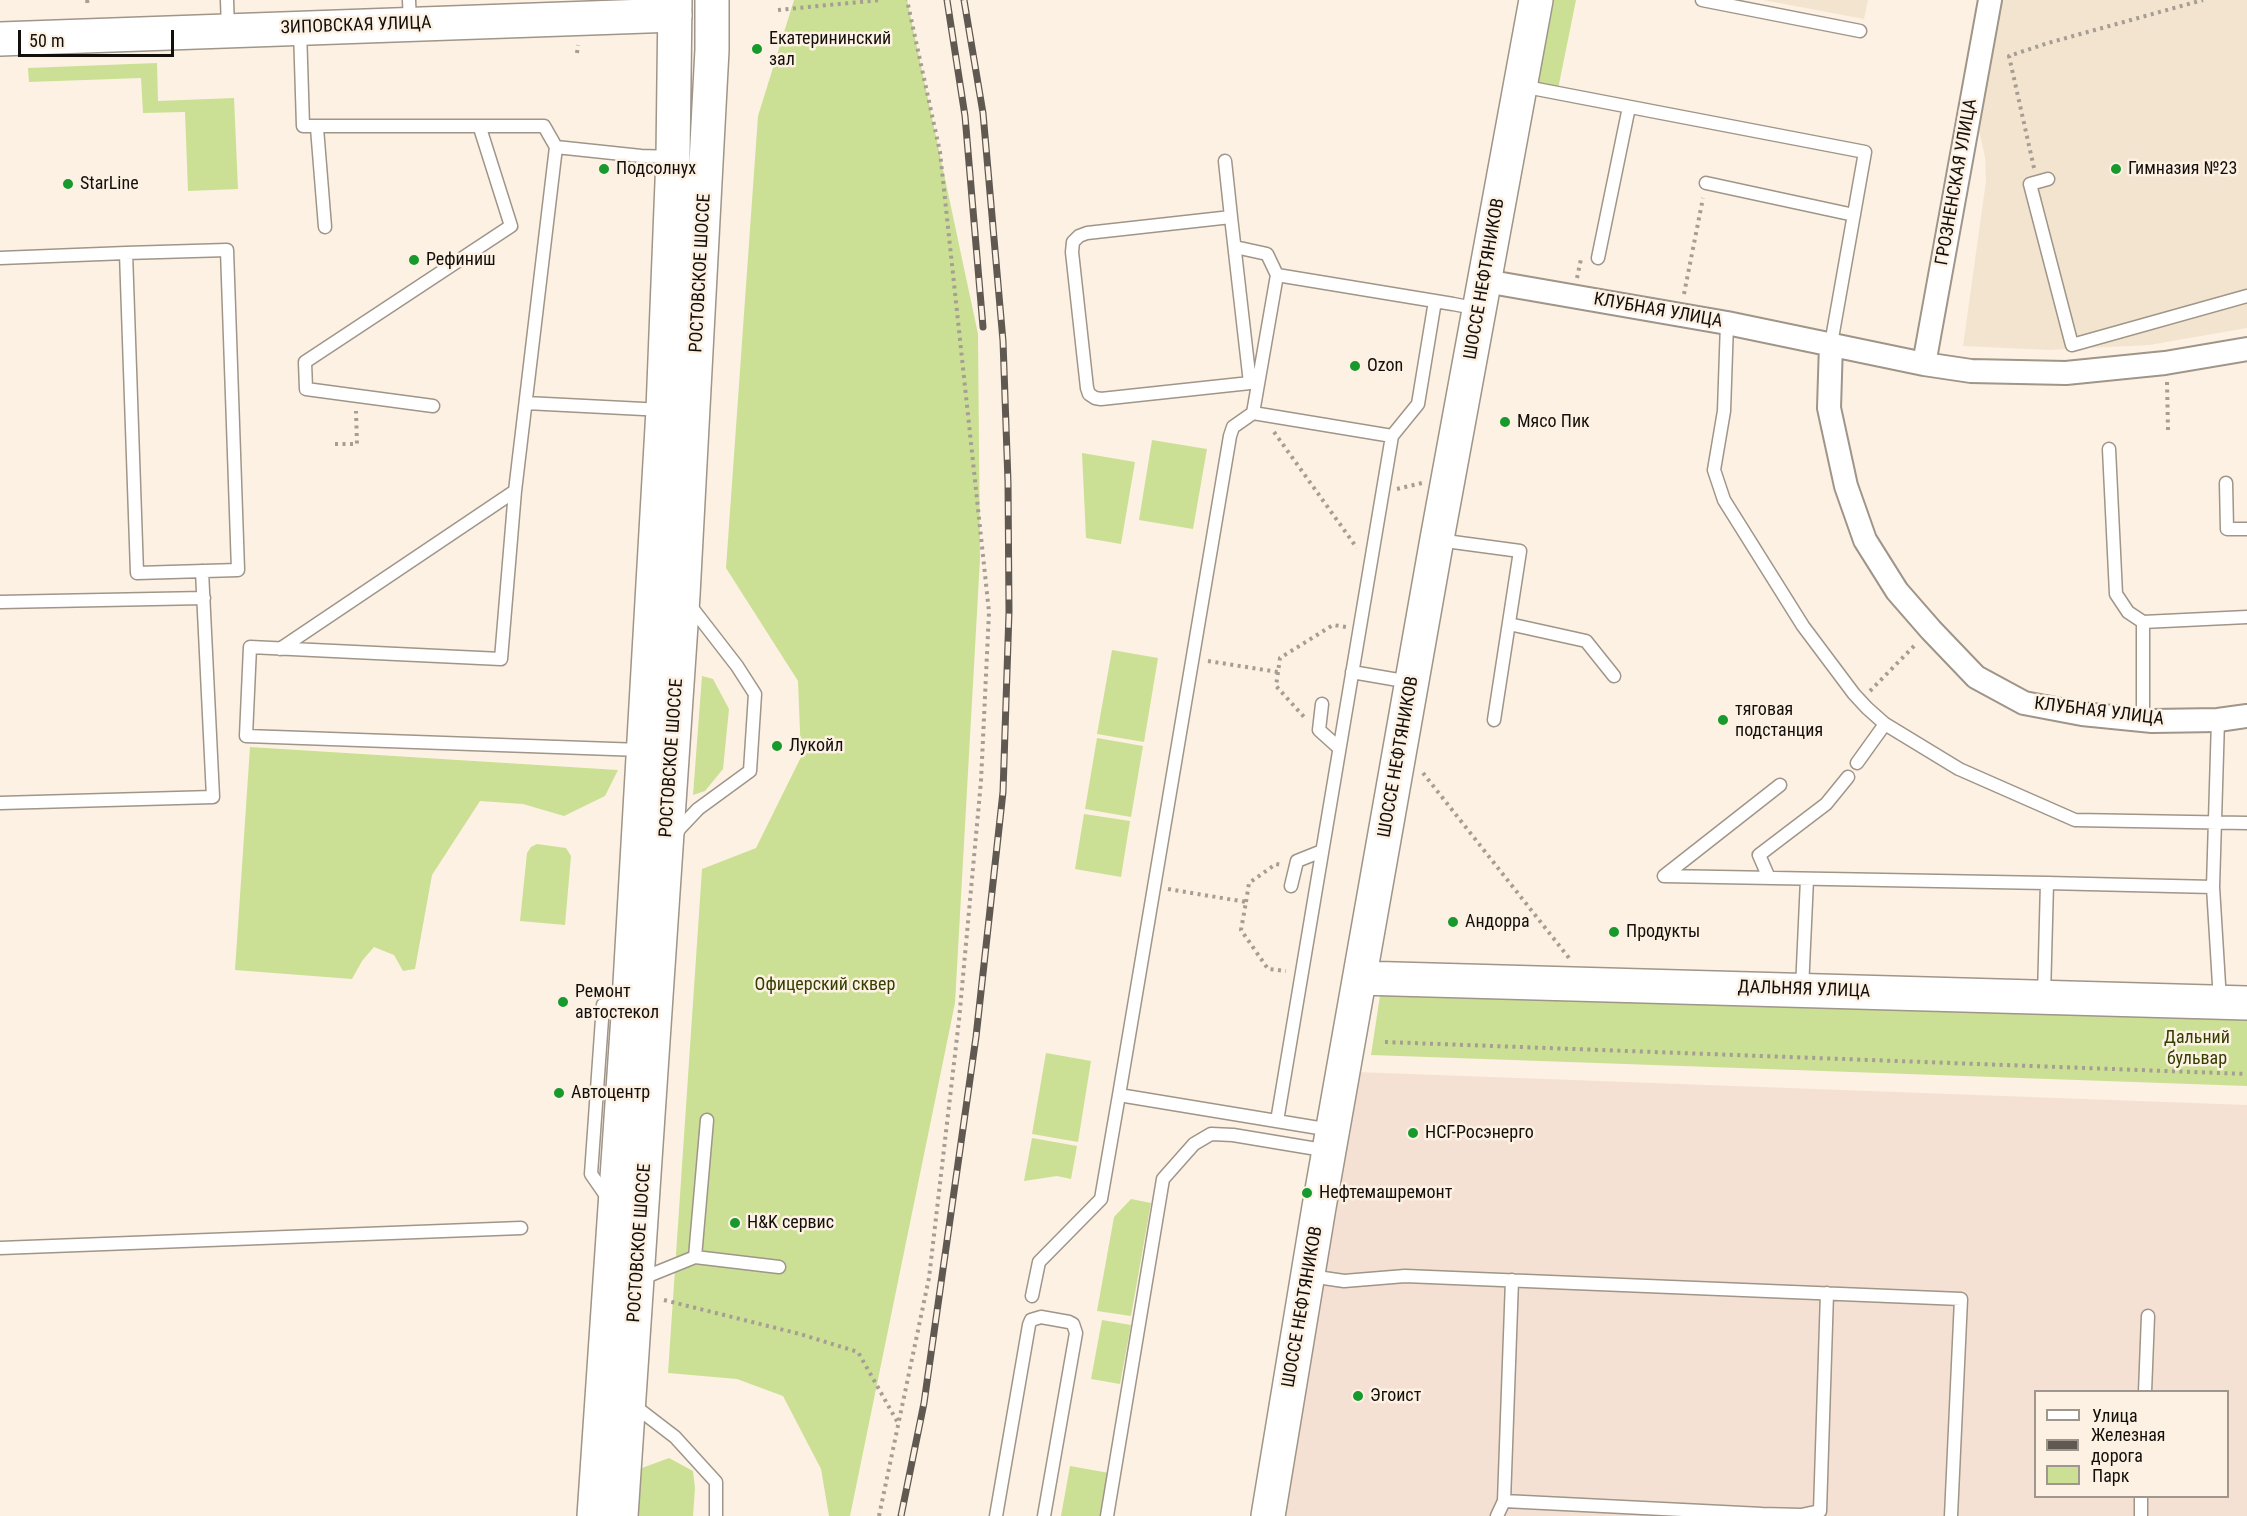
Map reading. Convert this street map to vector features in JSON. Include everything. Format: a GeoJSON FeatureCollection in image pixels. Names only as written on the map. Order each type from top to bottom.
{"type":"FeatureCollection","features":[{"type":"Feature","properties":{"kind":"main road"},"geometry":{"type":"LineString","coordinates":[[591,18],[633,0]]}},
{"type":"Feature","properties":{"kind":"main road","name":"ШОССЕ НЕФТЯНИКОВ"},"geometry":{"type":"LineString","coordinates":[[1268,1516],[1331,1141],[1437,539],[1536,0]]}},
{"type":"Feature","properties":{"kind":"main road","name":"ЗИПОВСКАЯ УЛИЦА"},"geometry":{"type":"LineString","coordinates":[[0,39],[227,15],[300,28],[409,12],[591,18],[675,7],[712,7]]}},
{"type":"Feature","properties":{"kind":"main road","name":"РОСТОВСКОЕ ШОССЕ"},"geometry":{"type":"LineString","coordinates":[[594,1516],[616,1210],[663,410],[673,158],[675,7]]}},
{"type":"Feature","properties":{"kind":"main road","name":"РОСТОВСКОЕ ШОССЕ"},"geometry":{"type":"LineString","coordinates":[[621,1516],[683,595],[708,148],[712,7]]}},
{"type":"Feature","properties":{"kind":"main road"},"geometry":{"type":"LineString","coordinates":[[591,18],[638,24],[653,31],[664,42],[675,61]]}},
{"type":"Feature","properties":{"kind":"main road","name":"ДАЛЬНЯЯ УЛИЦА"},"geometry":{"type":"LineString","coordinates":[[1360,978],[2233,1003]]}},
{"type":"Feature","properties":{"kind":"street","name":"ГРОЗНЕНСКАЯ УЛИЦА"},"geometry":{"type":"LineString","coordinates":[[1926,355],[1990,0]]}},
{"type":"Feature","properties":{"kind":"street","name":"КЛУБНАЯ УЛИЦА"},"geometry":{"type":"LineString","coordinates":[[1483,295],[1680,315],[1831,344],[1926,355],[1971,370],[2066,373],[2165,363],[2247,349]]}},
{"type":"Feature","properties":{"kind":"street","name":"КЛУБНАЯ УЛИЦА"},"geometry":{"type":"LineString","coordinates":[[1831,344],[1829,408],[1846,486],[1865,540],[1897,591],[1930,630],[1976,677],[2024,703],[2082,714],[2143,720],[2218,720],[2247,716]]}},
{"type":"Feature","properties":{"kind":"lane"},"geometry":{"type":"LineString","coordinates":[[1702,0],[1860,32]]}},
{"type":"Feature","properties":{"kind":"lane"},"geometry":{"type":"LineString","coordinates":[[300,28],[303,126],[316,128],[544,126],[556,147],[516,491],[501,658],[250,647],[246,736],[644,751]]}},
{"type":"Feature","properties":{"kind":"lane"},"geometry":{"type":"LineString","coordinates":[[1519,86],[1865,152],[1831,344]]}},
{"type":"Feature","properties":{"kind":"lane"},"geometry":{"type":"LineString","coordinates":[[1598,258],[1629,107]]}},
{"type":"Feature","properties":{"kind":"lane"},"geometry":{"type":"LineString","coordinates":[[316,128],[325,227]]}},
{"type":"Feature","properties":{"kind":"lane"},"geometry":{"type":"LineString","coordinates":[[433,406],[306,389],[305,362],[511,226],[480,128]]}},
{"type":"Feature","properties":{"kind":"lane"},"geometry":{"type":"LineString","coordinates":[[556,147],[673,158]]}},
{"type":"Feature","properties":{"kind":"lane"},"geometry":{"type":"LineString","coordinates":[[1225,161],[1258,414]]}},
{"type":"Feature","properties":{"kind":"lane"},"geometry":{"type":"LineString","coordinates":[[2043,180],[2030,184],[2072,345],[2247,296]]}},
{"type":"Feature","properties":{"kind":"lane"},"geometry":{"type":"LineString","coordinates":[[1706,183],[1854,215]]}},
{"type":"Feature","properties":{"kind":"lane"},"geometry":{"type":"LineString","coordinates":[[1231,217],[1087,233],[1079,236],[1073,242],[1072,252],[1087,388],[1089,394],[1095,398],[1254,382]]}},
{"type":"Feature","properties":{"kind":"lane"},"geometry":{"type":"LineString","coordinates":[[1235,247],[1267,254],[1276,275],[1254,382]]}},
{"type":"Feature","properties":{"kind":"lane"},"geometry":{"type":"LineString","coordinates":[[0,258],[126,253],[227,250],[238,570],[137,573],[126,253]]}},
{"type":"Feature","properties":{"kind":"lane"},"geometry":{"type":"LineString","coordinates":[[1276,275],[1436,301],[1483,295]]}},
{"type":"Feature","properties":{"kind":"lane"},"geometry":{"type":"LineString","coordinates":[[1277,1121],[1392,436],[1418,404],[1436,301]]}},
{"type":"Feature","properties":{"kind":"lane"},"geometry":{"type":"LineString","coordinates":[[1727,323],[1724,411],[1714,470],[1724,500],[1803,626],[1860,701],[1885,724],[1959,769],[2075,820],[2247,823]]}},
{"type":"Feature","properties":{"kind":"lane"},"geometry":{"type":"LineString","coordinates":[[526,403],[663,410]]}},
{"type":"Feature","properties":{"kind":"lane"},"geometry":{"type":"LineString","coordinates":[[1032,1296],[1039,1262],[1101,1199],[1233,427],[1258,414],[1392,436]]}},
{"type":"Feature","properties":{"kind":"lane"},"geometry":{"type":"LineString","coordinates":[[2109,449],[2116,594],[2128,612],[2144,622],[2247,617]]}},
{"type":"Feature","properties":{"kind":"lane"},"geometry":{"type":"LineString","coordinates":[[2226,483],[2227,529],[2247,529]]}},
{"type":"Feature","properties":{"kind":"lane"},"geometry":{"type":"LineString","coordinates":[[280,649],[516,491]]}},
{"type":"Feature","properties":{"kind":"lane"},"geometry":{"type":"LineString","coordinates":[[1437,539],[1520,551],[1494,720]]}},
{"type":"Feature","properties":{"kind":"lane"},"geometry":{"type":"LineString","coordinates":[[0,803],[213,797],[202,571]]}},
{"type":"Feature","properties":{"kind":"lane"},"geometry":{"type":"LineString","coordinates":[[665,853],[680,828],[698,809],[750,771],[755,694],[737,666],[683,595]]}},
{"type":"Feature","properties":{"kind":"lane"},"geometry":{"type":"LineString","coordinates":[[0,602],[204,598]]}},
{"type":"Feature","properties":{"kind":"lane"},"geometry":{"type":"LineString","coordinates":[[2143,720],[2144,622]]}},
{"type":"Feature","properties":{"kind":"lane"},"geometry":{"type":"LineString","coordinates":[[1509,624],[1586,641],[1614,676]]}},
{"type":"Feature","properties":{"kind":"lane"},"geometry":{"type":"LineString","coordinates":[[1352,672],[1412,682]]}},
{"type":"Feature","properties":{"kind":"lane"},"geometry":{"type":"LineString","coordinates":[[1322,704],[1318,724],[1322,734],[1339,748]]}},
{"type":"Feature","properties":{"kind":"lane"},"geometry":{"type":"LineString","coordinates":[[2218,720],[2213,887],[2233,1003]]}},
{"type":"Feature","properties":{"kind":"lane"},"geometry":{"type":"LineString","coordinates":[[1857,763],[1885,724]]}},
{"type":"Feature","properties":{"kind":"lane"},"geometry":{"type":"LineString","coordinates":[[1769,878],[1759,855],[1826,804],[1848,777]]}},
{"type":"Feature","properties":{"kind":"lane"},"geometry":{"type":"LineString","coordinates":[[1780,785],[1664,876],[2213,887]]}},
{"type":"Feature","properties":{"kind":"lane"},"geometry":{"type":"LineString","coordinates":[[1292,886],[1295,866],[1302,858],[1322,851]]}},
{"type":"Feature","properties":{"kind":"lane"},"geometry":{"type":"LineString","coordinates":[[1802,990],[1807,879]]}},
{"type":"Feature","properties":{"kind":"lane"},"geometry":{"type":"LineString","coordinates":[[2044,998],[2047,883]]}},
{"type":"Feature","properties":{"kind":"lane"},"geometry":{"type":"LineString","coordinates":[[1119,1095],[1277,1121],[1331,1141]]}},
{"type":"Feature","properties":{"kind":"lane"},"geometry":{"type":"LineString","coordinates":[[695,1257],[707,1120]]}},
{"type":"Feature","properties":{"kind":"lane"},"geometry":{"type":"LineString","coordinates":[[1107,1516],[1163,1179],[1194,1144],[1210,1134],[1331,1141]]}},
{"type":"Feature","properties":{"kind":"lane"},"geometry":{"type":"LineString","coordinates":[[0,1248],[521,1228]]}},
{"type":"Feature","properties":{"kind":"lane"},"geometry":{"type":"LineString","coordinates":[[637,1281],[695,1257],[779,1267]]}},
{"type":"Feature","properties":{"kind":"lane"},"geometry":{"type":"LineString","coordinates":[[1308,1276],[1344,1281],[1405,1276],[1960,1299],[1951,1516]]}},
{"type":"Feature","properties":{"kind":"lane"},"geometry":{"type":"LineString","coordinates":[[1497,1516],[1504,1501],[1512,1280]]}},
{"type":"Feature","properties":{"kind":"lane"},"geometry":{"type":"LineString","coordinates":[[1504,1501],[1801,1516],[1820,1511],[1827,1293]]}},
{"type":"Feature","properties":{"kind":"lane"},"geometry":{"type":"LineString","coordinates":[[2145,1390],[2148,1316]]}},
{"type":"Feature","properties":{"kind":"lane"},"geometry":{"type":"LineString","coordinates":[[996,1516],[1029,1325],[1031,1320],[1041,1317],[1069,1322],[1073,1324],[1076,1333],[1044,1516]]}},
{"type":"Feature","properties":{"kind":"lane"},"geometry":{"type":"LineString","coordinates":[[629,1401],[675,1437],[716,1482],[716,1516]]}},
{"type":"Feature","properties":{"kind":"lane"},"geometry":{"type":"LineString","coordinates":[[2141,1498],[2141,1516]]}},
{"type":"Feature","properties":{"kind":"path"},"geometry":{"type":"LineString","coordinates":[[87,0],[88,6]]}},
{"type":"Feature","properties":{"kind":"path"},"geometry":{"type":"LineString","coordinates":[[778,10],[880,0]]}},
{"type":"Feature","properties":{"kind":"path"},"geometry":{"type":"LineString","coordinates":[[879,1516],[929,1278],[959,1020],[981,782],[990,612],[940,152],[907,0]]}},
{"type":"Feature","properties":{"kind":"path"},"geometry":{"type":"LineString","coordinates":[[2043,180],[2009,56],[2203,0]]}},
{"type":"Feature","properties":{"kind":"path"},"geometry":{"type":"LineString","coordinates":[[1680,315],[1706,183]]}},
{"type":"Feature","properties":{"kind":"path"},"geometry":{"type":"LineString","coordinates":[[2165,363],[2168,430]]}},
{"type":"Feature","properties":{"kind":"path"},"geometry":{"type":"LineString","coordinates":[[335,444],[357,444],[356,395]]}},
{"type":"Feature","properties":{"kind":"path"},"geometry":{"type":"LineString","coordinates":[[1258,414],[1370,565]]}},
{"type":"Feature","properties":{"kind":"path"},"geometry":{"type":"LineString","coordinates":[[1382,493],[1424,483]]}},
{"type":"Feature","properties":{"kind":"path"},"geometry":{"type":"LineString","coordinates":[[1318,724],[1308,722],[1275,686],[1280,658],[1333,625],[1359,629]]}},
{"type":"Feature","properties":{"kind":"path"},"geometry":{"type":"LineString","coordinates":[[1860,701],[1930,630]]}},
{"type":"Feature","properties":{"kind":"path"},"geometry":{"type":"LineString","coordinates":[[1193,658],[1278,672]]}},
{"type":"Feature","properties":{"kind":"path"},"geometry":{"type":"LineString","coordinates":[[1422,770],[1575,965]]}},
{"type":"Feature","properties":{"kind":"path"},"geometry":{"type":"LineString","coordinates":[[1295,866],[1276,864],[1249,883],[1241,930],[1268,969],[1301,974]]}},
{"type":"Feature","properties":{"kind":"path"},"geometry":{"type":"LineString","coordinates":[[1154,887],[1246,902]]}},
{"type":"Feature","properties":{"kind":"path"},"geometry":{"type":"LineString","coordinates":[[1385,1042],[2247,1074]]}},
{"type":"Feature","properties":{"kind":"path"},"geometry":{"type":"LineString","coordinates":[[664,1300],[800,1334],[858,1352],[898,1424]]}},
{"type":"Feature","properties":{"kind":"shaded area"},"geometry":{"type":"Polygon","coordinates":[[[1763,0],[1868,0],[1864,19],[1763,0]]]}},
{"type":"Feature","properties":{"kind":"shaded area","name":"Гимназия №23"},"geometry":{"type":"Polygon","coordinates":[[[1998,0],[2247,0],[2247,328],[2149,345],[2049,350],[1963,346],[1986,181],[1985,157],[1977,121],[1998,0]]]}},
{"type":"Feature","properties":{"kind":"shaded area"},"geometry":{"type":"Polygon","coordinates":[[[1357,1072],[2247,1105],[2247,1516],[1282,1516],[1357,1072]]]}},
{"type":"Feature","properties":{"kind":"green space","name":"Офицерский сквер"},"geometry":{"type":"Polygon","coordinates":[[[794,0],[907,0],[978,334],[980,559],[955,1003],[850,1516],[829,1516],[821,1469],[783,1396],[737,1379],[668,1373],[702,869],[756,848],[801,757],[798,681],[726,568],[758,116],[794,0]]]}},
{"type":"Feature","properties":{"kind":"green space"},"geometry":{"type":"Polygon","coordinates":[[[1554,0],[1576,0],[1558,89],[1538,85],[1554,0]]]}},
{"type":"Feature","properties":{"kind":"green space"},"geometry":{"type":"Polygon","coordinates":[[[157,63],[158,101],[234,98],[238,189],[188,191],[185,112],[143,113],[141,78],[29,82],[28,68],[157,63]]]}},
{"type":"Feature","properties":{"kind":"green space"},"geometry":{"type":"Polygon","coordinates":[[[1152,440],[1207,449],[1193,529],[1139,520],[1152,440]]]}},
{"type":"Feature","properties":{"kind":"green space"},"geometry":{"type":"Polygon","coordinates":[[[1082,453],[1135,462],[1121,544],[1086,538],[1082,453]]]}},
{"type":"Feature","properties":{"kind":"green space"},"geometry":{"type":"Polygon","coordinates":[[[1112,650],[1158,658],[1144,742],[1097,734],[1112,650]]]}},
{"type":"Feature","properties":{"kind":"green space"},"geometry":{"type":"Polygon","coordinates":[[[702,676],[713,679],[729,709],[723,769],[705,791],[693,795],[702,676]]]}},
{"type":"Feature","properties":{"kind":"green space"},"geometry":{"type":"Polygon","coordinates":[[[1097,738],[1143,746],[1131,817],[1085,809],[1097,738]]]}},
{"type":"Feature","properties":{"kind":"green space"},"geometry":{"type":"Polygon","coordinates":[[[250,747],[618,770],[605,796],[564,816],[523,804],[480,801],[432,875],[415,969],[403,971],[394,955],[374,947],[362,961],[352,979],[235,970],[250,747]]]}},
{"type":"Feature","properties":{"kind":"green space"},"geometry":{"type":"Polygon","coordinates":[[[1084,814],[1130,821],[1121,877],[1075,869],[1084,814]]]}},
{"type":"Feature","properties":{"kind":"green space"},"geometry":{"type":"Polygon","coordinates":[[[537,844],[566,848],[571,856],[565,925],[520,921],[527,853],[537,844]]]}},
{"type":"Feature","properties":{"kind":"green space","name":"Дальний бульвар"},"geometry":{"type":"Polygon","coordinates":[[[1381,989],[2247,1015],[2247,1086],[1371,1055],[1381,989]]]}},
{"type":"Feature","properties":{"kind":"green space"},"geometry":{"type":"Polygon","coordinates":[[[1046,1053],[1091,1061],[1078,1142],[1032,1134],[1046,1053]]]}},
{"type":"Feature","properties":{"kind":"green space"},"geometry":{"type":"Polygon","coordinates":[[[1032,1138],[1077,1146],[1071,1179],[1057,1176],[1024,1181],[1032,1138]]]}},
{"type":"Feature","properties":{"kind":"green space"},"geometry":{"type":"Polygon","coordinates":[[[1131,1199],[1151,1203],[1131,1316],[1097,1311],[1114,1217],[1131,1199]]]}},
{"type":"Feature","properties":{"kind":"green space"},"geometry":{"type":"Polygon","coordinates":[[[1102,1320],[1131,1325],[1120,1384],[1091,1379],[1102,1320]]]}},
{"type":"Feature","properties":{"kind":"green space"},"geometry":{"type":"Polygon","coordinates":[[[669,1458],[693,1471],[695,1488],[693,1516],[638,1516],[642,1468],[669,1458]]]}},
{"type":"Feature","properties":{"kind":"green space"},"geometry":{"type":"Polygon","coordinates":[[[1070,1466],[1109,1473],[1102,1516],[1061,1516],[1070,1466]]]}},
{"type":"Feature","properties":{"kind":"railway"},"geometry":{"type":"LineString","coordinates":[[947,0],[965,116],[983,327]]}},
{"type":"Feature","properties":{"kind":"railway"},"geometry":{"type":"LineString","coordinates":[[901,1516],[924,1403],[976,1037],[1003,792],[1009,612],[1008,482],[1003,341],[983,113],[964,0]]}},
{"type":"Feature","properties":{"kind":"place","name":"Екатерининский зал"},"geometry":{"type":"Point","coordinates":[757,49]}},
{"type":"Feature","properties":{"kind":"place","name":"Подсолнух"},"geometry":{"type":"Point","coordinates":[604,169]}},
{"type":"Feature","properties":{"kind":"place","name":"Гимназия №23"},"geometry":{"type":"Point","coordinates":[2116,169]}},
{"type":"Feature","properties":{"kind":"place","name":"StarLine"},"geometry":{"type":"Point","coordinates":[68,184]}},
{"type":"Feature","properties":{"kind":"place","name":"Рефиниш"},"geometry":{"type":"Point","coordinates":[414,260]}},
{"type":"Feature","properties":{"kind":"place","name":"Ozon"},"geometry":{"type":"Point","coordinates":[1355,366]}},
{"type":"Feature","properties":{"kind":"place","name":"Мясо Пик"},"geometry":{"type":"Point","coordinates":[1505,422]}},
{"type":"Feature","properties":{"kind":"place","name":"тяговая подстанция"},"geometry":{"type":"Point","coordinates":[1723,720]}},
{"type":"Feature","properties":{"kind":"place","name":"Лукойл"},"geometry":{"type":"Point","coordinates":[777,746]}},
{"type":"Feature","properties":{"kind":"place","name":"Андорра"},"geometry":{"type":"Point","coordinates":[1453,922]}},
{"type":"Feature","properties":{"kind":"place","name":"Продукты"},"geometry":{"type":"Point","coordinates":[1614,932]}},
{"type":"Feature","properties":{"kind":"place","name":"Ремонт автостекол"},"geometry":{"type":"Point","coordinates":[563,1002]}},
{"type":"Feature","properties":{"kind":"place","name":"Автоцентр"},"geometry":{"type":"Point","coordinates":[559,1093]}},
{"type":"Feature","properties":{"kind":"place","name":"НСГ-Росэнерго"},"geometry":{"type":"Point","coordinates":[1413,1133]}},
{"type":"Feature","properties":{"kind":"place","name":"Нефтемашремонт"},"geometry":{"type":"Point","coordinates":[1307,1193]}},
{"type":"Feature","properties":{"kind":"place","name":"H&K сервис"},"geometry":{"type":"Point","coordinates":[735,1223]}},
{"type":"Feature","properties":{"kind":"place","name":"Эгоист"},"geometry":{"type":"Point","coordinates":[1358,1396]}}]}
